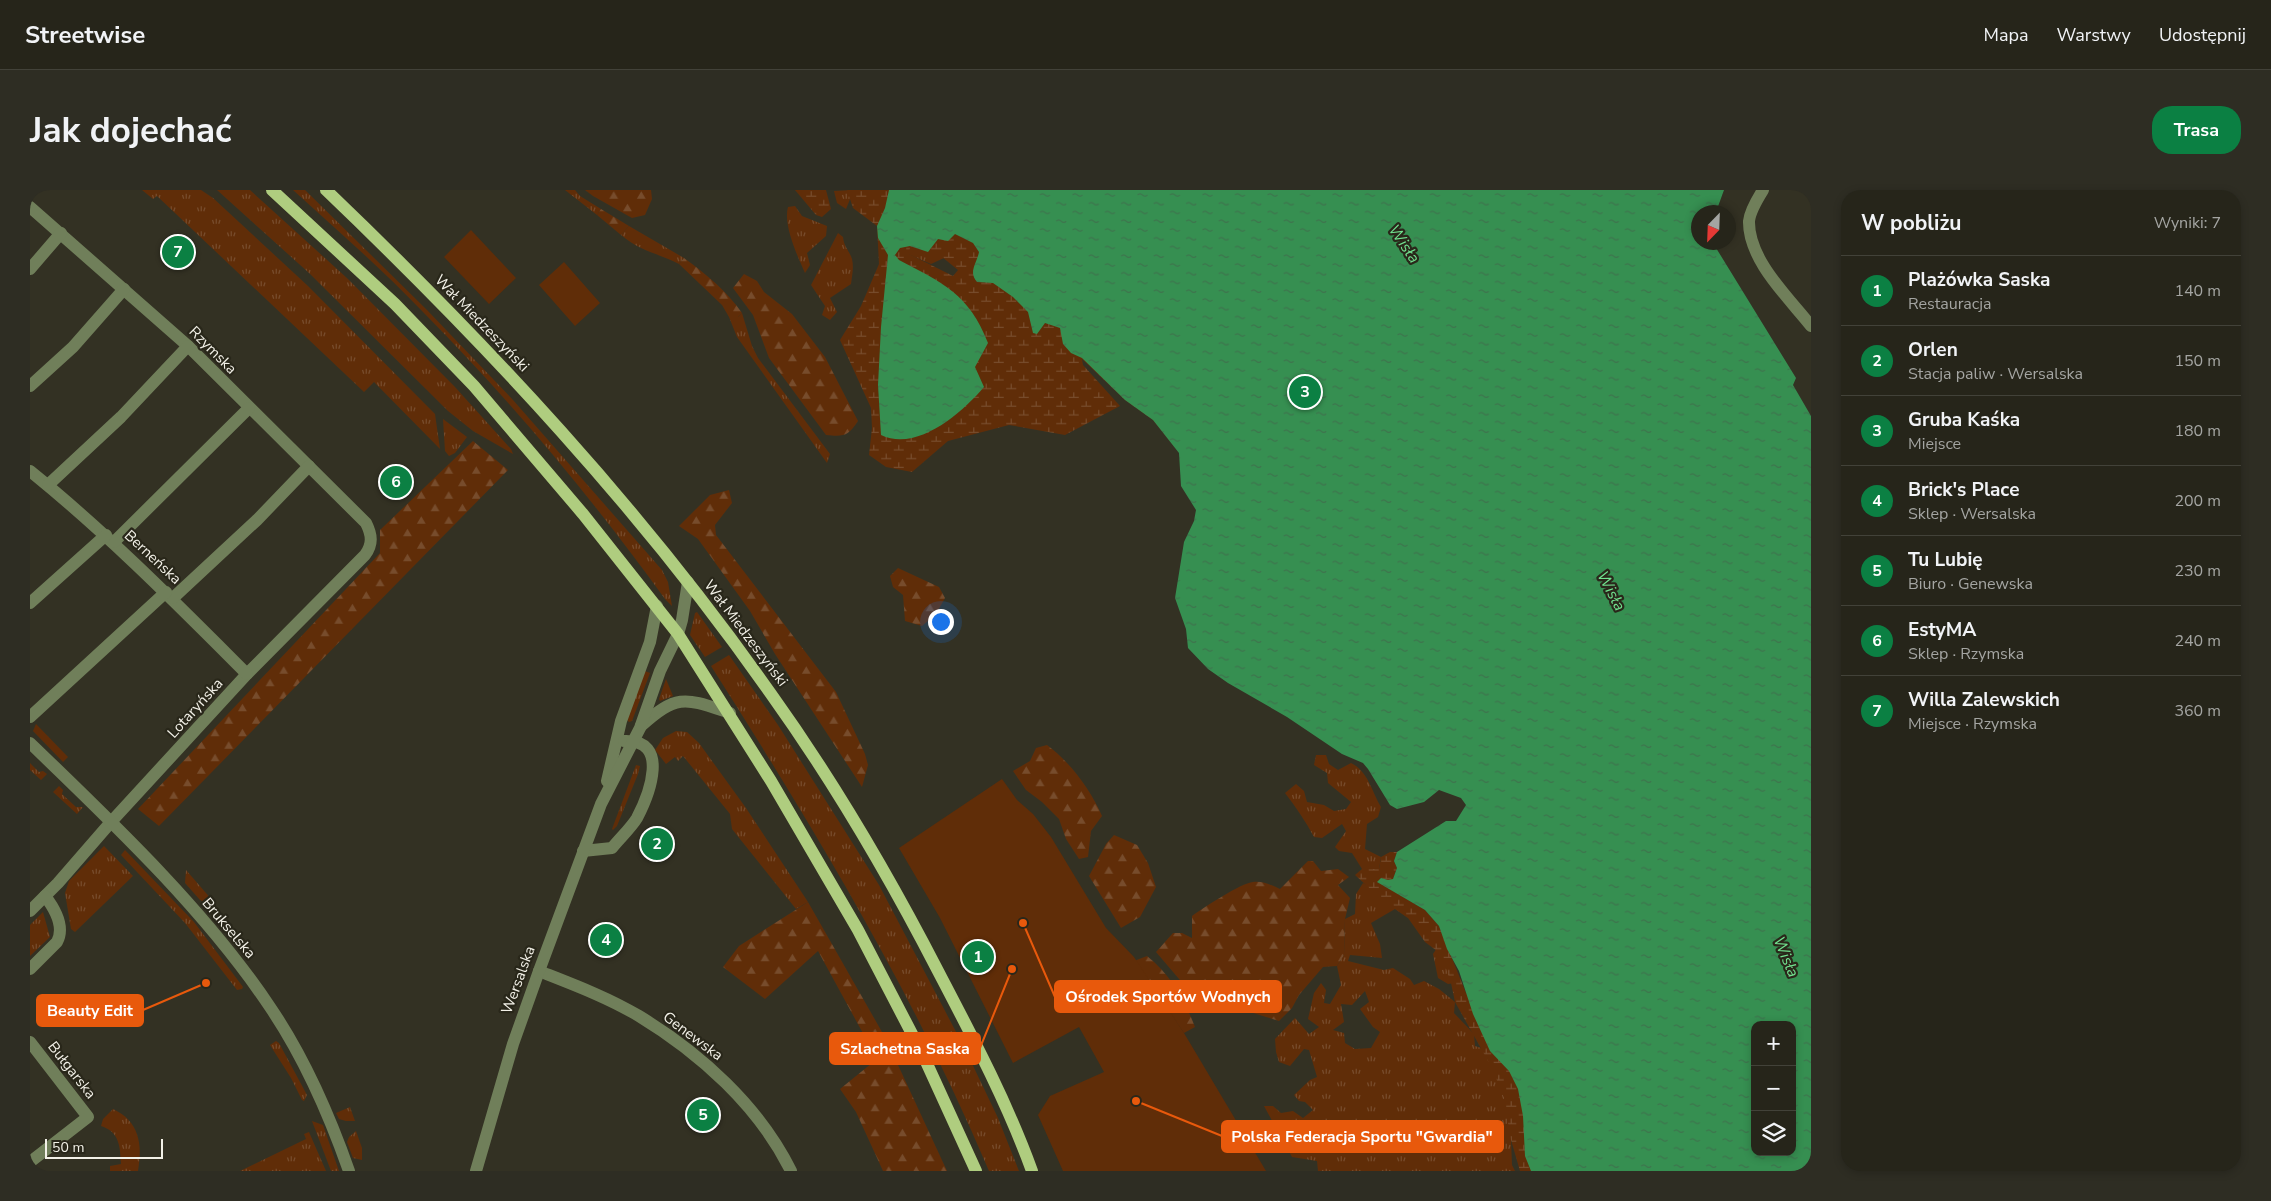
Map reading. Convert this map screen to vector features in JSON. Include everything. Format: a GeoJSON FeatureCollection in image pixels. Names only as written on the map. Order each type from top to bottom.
{"type":"FeatureCollection","features":[{"type":"Feature","properties":{"kind":"main road"},"geometry":{"type":"LineString","coordinates":[[272,190],[366,276],[447,357],[548,471],[678,634],[730,713],[813,849],[897,1002],[944,1098],[976,1171]]}},
{"type":"Feature","properties":{"kind":"main road","name":"Wał Miedzeszyński"},"geometry":{"type":"LineString","coordinates":[[326,190],[418,280],[508,373],[593,468],[688,582],[772,694],[814,756],[877,859],[911,920],[973,1039],[1032,1171]]}},
{"type":"Feature","properties":{"kind":"street"},"geometry":{"type":"LineString","coordinates":[[1763,190],[1749,220],[1752,241],[1762,264],[1811,326]]}},
{"type":"Feature","properties":{"kind":"street","name":"Rzymska"},"geometry":{"type":"LineString","coordinates":[[30,208],[61,233],[188,346],[366,524]]}},
{"type":"Feature","properties":{"kind":"street"},"geometry":{"type":"LineString","coordinates":[[30,269],[61,233]]}},
{"type":"Feature","properties":{"kind":"street"},"geometry":{"type":"LineString","coordinates":[[30,386],[74,347],[124,289]]}},
{"type":"Feature","properties":{"kind":"street"},"geometry":{"type":"LineString","coordinates":[[48,485],[122,417],[188,346]]}},
{"type":"Feature","properties":{"kind":"street"},"geometry":{"type":"LineString","coordinates":[[30,603],[110,538],[249,408]]}},
{"type":"Feature","properties":{"kind":"street"},"geometry":{"type":"LineString","coordinates":[[30,717],[257,520],[308,466]]}},
{"type":"Feature","properties":{"kind":"street","name":"Berneńska"},"geometry":{"type":"LineString","coordinates":[[30,471],[110,538],[170,595],[247,674]]}},
{"type":"Feature","properties":{"kind":"street","name":"Lotaryńska"},"geometry":{"type":"LineString","coordinates":[[30,911],[247,674],[365,555],[371,543],[371,536],[366,524]]}},
{"type":"Feature","properties":{"kind":"street","name":"Wersalska"},"geometry":{"type":"LineString","coordinates":[[476,1171],[510,1052],[538,971],[601,804],[640,728],[660,671],[678,634],[688,582]]}},
{"type":"Feature","properties":{"kind":"street","name":"Wersalska"},"geometry":{"type":"LineString","coordinates":[[601,804],[621,721],[650,642],[657,606]]}},
{"type":"Feature","properties":{"kind":"street","name":"Wersalska"},"geometry":{"type":"LineString","coordinates":[[640,728],[659,710],[680,701],[701,703],[730,713]]}},
{"type":"Feature","properties":{"kind":"street"},"geometry":{"type":"LineString","coordinates":[[583,851],[612,848],[637,819],[653,778],[653,761],[650,753],[644,746],[633,740],[616,742]]}},
{"type":"Feature","properties":{"kind":"street","name":"Brukselska"},"geometry":{"type":"LineString","coordinates":[[30,743],[111,822],[210,928],[271,1008],[324,1107],[349,1171]]}},
{"type":"Feature","properties":{"kind":"street"},"geometry":{"type":"LineString","coordinates":[[30,970],[60,937],[59,924],[52,905],[45,896]]}},
{"type":"Feature","properties":{"kind":"street","name":"Genewska"},"geometry":{"type":"LineString","coordinates":[[538,971],[599,996],[638,1015],[712,1069],[752,1113],[775,1142],[791,1171]]}},
{"type":"Feature","properties":{"kind":"street","name":"Bułgarska"},"geometry":{"type":"LineString","coordinates":[[30,1042],[88,1117],[30,1162]]}},
{"type":"Feature","properties":{"kind":"green space"},"geometry":{"type":"Polygon","coordinates":[[[142,190],[201,190],[213,198],[308,286],[435,414],[440,449],[374,382],[364,392],[157,196],[153,199],[142,190]]]}},
{"type":"Feature","properties":{"kind":"green space"},"geometry":{"type":"Polygon","coordinates":[[[217,190],[250,190],[348,279],[455,387],[511,449],[513,454],[473,431],[448,411],[309,273],[217,190]]]}},
{"type":"Feature","properties":{"kind":"green space"},"geometry":{"type":"Polygon","coordinates":[[[293,190],[305,190],[427,310],[513,400],[662,570],[668,582],[672,606],[580,487],[488,380],[392,280],[293,190]]]}},
{"type":"Feature","properties":{"kind":"green space"},"geometry":{"type":"Polygon","coordinates":[[[565,190],[575,190],[580,196],[601,209],[597,215],[565,190]]]}},
{"type":"Feature","properties":{"kind":"green space"},"geometry":{"type":"Polygon","coordinates":[[[585,190],[651,190],[652,199],[645,215],[632,218],[585,190]]]}},
{"type":"Feature","properties":{"kind":"green space"},"geometry":{"type":"Polygon","coordinates":[[[795,190],[826,190],[831,209],[822,217],[816,215],[795,190]]]}},
{"type":"Feature","properties":{"kind":"green space"},"geometry":{"type":"Polygon","coordinates":[[[847,190],[961,190],[1010,271],[1128,387],[1179,453],[1153,420],[1125,400],[1082,359],[1083,365],[1120,406],[1065,435],[1009,425],[948,441],[912,472],[886,467],[869,455],[872,428],[871,408],[840,340],[861,306],[879,264],[877,226],[853,208],[847,190]],[[910,246],[909,254],[953,276],[958,270],[936,252],[928,252],[910,246]]]}},
{"type":"Feature","properties":{"kind":"green space"},"geometry":{"type":"Polygon","coordinates":[[[852,190],[853,192],[846,209],[837,203],[834,191],[852,190]]]}},
{"type":"Feature","properties":{"kind":"green space"},"geometry":{"type":"Polygon","coordinates":[[[795,206],[802,216],[827,226],[826,236],[807,253],[810,265],[805,273],[798,258],[787,222],[788,207],[795,206]]]}},
{"type":"Feature","properties":{"kind":"green space"},"geometry":{"type":"Polygon","coordinates":[[[601,209],[629,226],[621,235],[597,215],[601,209]]]}},
{"type":"Feature","properties":{"kind":"green space"},"geometry":{"type":"Polygon","coordinates":[[[629,226],[684,258],[679,264],[628,241],[621,235],[629,226]]]}},
{"type":"Feature","properties":{"kind":"green space"},"geometry":{"type":"Polygon","coordinates":[[[471,230],[516,278],[489,304],[444,257],[471,230]]]}},
{"type":"Feature","properties":{"kind":"green space"},"geometry":{"type":"Polygon","coordinates":[[[838,233],[843,237],[852,259],[853,272],[851,284],[830,298],[837,312],[830,320],[822,315],[825,306],[811,285],[838,233]]]}},
{"type":"Feature","properties":{"kind":"green space"},"geometry":{"type":"Polygon","coordinates":[[[938,239],[944,258],[931,264],[908,254],[910,246],[938,239]]]}},
{"type":"Feature","properties":{"kind":"green space"},"geometry":{"type":"Polygon","coordinates":[[[684,258],[730,297],[742,313],[738,317],[729,317],[722,305],[679,264],[684,258]]]}},
{"type":"Feature","properties":{"kind":"green space"},"geometry":{"type":"Polygon","coordinates":[[[564,262],[600,303],[575,326],[539,285],[564,262]]]}},
{"type":"Feature","properties":{"kind":"green space"},"geometry":{"type":"Polygon","coordinates":[[[744,274],[757,281],[764,292],[792,314],[825,357],[858,421],[848,433],[837,436],[826,435],[769,358],[753,315],[733,288],[744,274]]]}},
{"type":"Feature","properties":{"kind":"green space"},"geometry":{"type":"Polygon","coordinates":[[[742,313],[752,346],[758,358],[830,454],[827,463],[737,337],[729,317],[738,317],[742,313]]]}},
{"type":"Feature","properties":{"kind":"green space"},"geometry":{"type":"Polygon","coordinates":[[[443,419],[467,437],[455,453],[449,456],[445,451],[443,419]]]}},
{"type":"Feature","properties":{"kind":"green space"},"geometry":{"type":"Polygon","coordinates":[[[473,441],[508,470],[159,826],[138,809],[380,553],[380,530],[473,441]]]}},
{"type":"Feature","properties":{"kind":"green space"},"geometry":{"type":"Polygon","coordinates":[[[729,490],[732,503],[715,525],[716,535],[836,692],[865,754],[868,765],[862,787],[775,654],[750,611],[698,539],[679,526],[710,495],[729,490]]]}},
{"type":"Feature","properties":{"kind":"green space"},"geometry":{"type":"Polygon","coordinates":[[[898,568],[939,587],[945,598],[936,614],[922,626],[905,621],[903,595],[893,587],[890,576],[898,568]]]}},
{"type":"Feature","properties":{"kind":"green space"},"geometry":{"type":"Polygon","coordinates":[[[697,612],[722,647],[705,657],[690,635],[695,613],[697,612]]]}},
{"type":"Feature","properties":{"kind":"green space"},"geometry":{"type":"Polygon","coordinates":[[[729,655],[778,725],[879,885],[965,1049],[998,1118],[1019,1171],[989,1171],[960,1105],[928,1040],[861,913],[787,788],[711,666],[729,655]]]}},
{"type":"Feature","properties":{"kind":"green space"},"geometry":{"type":"Polygon","coordinates":[[[645,671],[650,673],[632,721],[629,722],[627,720],[645,671]]]}},
{"type":"Feature","properties":{"kind":"green space"},"geometry":{"type":"Polygon","coordinates":[[[666,679],[673,696],[660,701],[659,699],[666,679]]]}},
{"type":"Feature","properties":{"kind":"green space"},"geometry":{"type":"Polygon","coordinates":[[[36,724],[68,757],[63,762],[33,731],[36,724]]]}},
{"type":"Feature","properties":{"kind":"green space"},"geometry":{"type":"Polygon","coordinates":[[[676,731],[687,732],[699,743],[746,808],[808,902],[796,909],[732,829],[730,814],[683,756],[678,761],[675,757],[666,764],[655,750],[663,738],[676,731]]]}},
{"type":"Feature","properties":{"kind":"green space"},"geometry":{"type":"Polygon","coordinates":[[[1047,745],[1079,777],[1092,796],[1102,816],[1091,831],[1088,857],[1079,859],[1066,839],[1059,819],[1042,802],[1026,790],[1013,771],[1030,761],[1036,748],[1047,745]]]}},
{"type":"Feature","properties":{"kind":"green space"},"geometry":{"type":"Polygon","coordinates":[[[1316,755],[1326,755],[1329,764],[1338,770],[1351,763],[1366,776],[1381,807],[1378,817],[1367,824],[1365,849],[1381,857],[1379,869],[1362,869],[1352,853],[1339,851],[1335,847],[1346,831],[1342,824],[1322,838],[1314,837],[1285,793],[1296,784],[1304,791],[1307,802],[1324,805],[1334,811],[1346,809],[1351,802],[1328,783],[1327,773],[1314,765],[1316,755]]]}},
{"type":"Feature","properties":{"kind":"green space"},"geometry":{"type":"Polygon","coordinates":[[[30,763],[39,772],[43,771],[47,774],[41,780],[30,770],[30,763]]]}},
{"type":"Feature","properties":{"kind":"green space"},"geometry":{"type":"Polygon","coordinates":[[[636,765],[640,766],[638,774],[617,826],[613,830],[612,829],[636,765]]]}},
{"type":"Feature","properties":{"kind":"green space"},"geometry":{"type":"Polygon","coordinates":[[[1002,779],[1017,800],[1033,814],[1051,837],[1106,928],[1134,957],[1184,1033],[1266,1171],[1063,1171],[1038,1115],[1050,1096],[1104,1072],[1079,1027],[1013,1063],[940,918],[899,848],[1002,779]]]}},
{"type":"Feature","properties":{"kind":"green space"},"geometry":{"type":"Polygon","coordinates":[[[59,786],[63,790],[62,794],[76,807],[83,807],[77,814],[53,792],[59,786]]]}},
{"type":"Feature","properties":{"kind":"green space"},"geometry":{"type":"Polygon","coordinates":[[[1114,835],[1137,845],[1148,863],[1156,887],[1140,917],[1121,928],[1089,876],[1106,844],[1114,835]]]}},
{"type":"Feature","properties":{"kind":"green space"},"geometry":{"type":"Polygon","coordinates":[[[104,846],[133,876],[75,932],[71,929],[65,893],[69,881],[104,846]]]}},
{"type":"Feature","properties":{"kind":"green space"},"geometry":{"type":"Polygon","coordinates":[[[125,850],[194,922],[243,987],[242,989],[237,990],[185,923],[121,855],[125,850]]]}},
{"type":"Feature","properties":{"kind":"green space"},"geometry":{"type":"Polygon","coordinates":[[[1390,852],[1397,852],[1394,861],[1397,868],[1393,879],[1389,881],[1381,878],[1378,882],[1425,910],[1439,926],[1466,993],[1507,1023],[1551,1171],[1520,1171],[1511,1140],[1504,1098],[1492,1068],[1455,1002],[1441,954],[1425,942],[1408,918],[1379,897],[1355,875],[1362,869],[1379,869],[1381,857],[1390,852]]]}},
{"type":"Feature","properties":{"kind":"green space"},"geometry":{"type":"Polygon","coordinates":[[[1308,861],[1313,861],[1321,871],[1338,869],[1349,877],[1338,885],[1350,898],[1345,919],[1344,955],[1337,966],[1323,967],[1299,995],[1292,1008],[1279,1021],[1250,1012],[1237,1004],[1225,1010],[1190,983],[1185,986],[1156,952],[1173,933],[1182,933],[1192,938],[1192,916],[1222,896],[1247,883],[1253,882],[1264,883],[1280,889],[1308,861]]]}},
{"type":"Feature","properties":{"kind":"green space"},"geometry":{"type":"Polygon","coordinates":[[[186,870],[212,900],[211,905],[200,900],[185,883],[186,870]]]}},
{"type":"Feature","properties":{"kind":"green space"},"geometry":{"type":"Polygon","coordinates":[[[1363,883],[1387,894],[1408,918],[1395,909],[1371,923],[1380,944],[1382,958],[1350,955],[1348,961],[1384,970],[1393,968],[1410,979],[1414,985],[1424,981],[1439,989],[1455,1002],[1454,1013],[1474,1034],[1475,1046],[1490,1051],[1517,1135],[1511,1140],[1512,1165],[1515,1171],[1318,1171],[1317,1161],[1292,1157],[1264,1106],[1273,1106],[1281,1113],[1293,1111],[1303,1118],[1313,1110],[1305,1102],[1299,1101],[1294,1095],[1310,1080],[1317,1077],[1309,1050],[1304,1049],[1290,1066],[1279,1062],[1275,1039],[1295,1018],[1309,1034],[1319,1027],[1308,1019],[1314,993],[1321,983],[1326,990],[1324,1003],[1330,1004],[1341,985],[1337,966],[1344,955],[1345,919],[1355,914],[1356,894],[1363,883]],[[1365,991],[1352,1005],[1341,1004],[1344,1022],[1333,1030],[1344,1033],[1345,1043],[1355,1049],[1371,1048],[1380,1032],[1373,1027],[1360,1009],[1369,1002],[1365,991]]]}},
{"type":"Feature","properties":{"kind":"green space"},"geometry":{"type":"Polygon","coordinates":[[[808,902],[886,1039],[947,1171],[883,1171],[856,1112],[840,1089],[877,1059],[818,951],[765,999],[723,967],[739,946],[808,902]]]}},
{"type":"Feature","properties":{"kind":"green space"},"geometry":{"type":"Polygon","coordinates":[[[43,912],[50,937],[30,956],[30,925],[43,912]]]}},
{"type":"Feature","properties":{"kind":"green space"},"geometry":{"type":"Polygon","coordinates":[[[1444,937],[1455,983],[1448,984],[1438,978],[1433,954],[1444,937]]]}},
{"type":"Feature","properties":{"kind":"green space"},"geometry":{"type":"Polygon","coordinates":[[[1147,956],[1170,979],[1195,1027],[1184,1033],[1134,961],[1147,956]]]}},
{"type":"Feature","properties":{"kind":"green space"},"geometry":{"type":"Polygon","coordinates":[[[276,1041],[279,1043],[307,1095],[304,1101],[270,1045],[276,1041]]]}},
{"type":"Feature","properties":{"kind":"green space"},"geometry":{"type":"Polygon","coordinates":[[[350,1107],[355,1121],[339,1119],[336,1113],[350,1107]]]}},
{"type":"Feature","properties":{"kind":"green space"},"geometry":{"type":"Polygon","coordinates":[[[113,1109],[129,1120],[137,1134],[140,1152],[138,1171],[110,1171],[110,1166],[121,1164],[118,1141],[112,1132],[101,1126],[103,1119],[113,1109]]]}},
{"type":"Feature","properties":{"kind":"green space"},"geometry":{"type":"Polygon","coordinates":[[[312,1121],[323,1125],[339,1171],[331,1171],[312,1121]]]}},
{"type":"Feature","properties":{"kind":"green space"},"geometry":{"type":"Polygon","coordinates":[[[356,1131],[362,1148],[362,1160],[353,1158],[347,1142],[349,1137],[356,1131]]]}},
{"type":"Feature","properties":{"kind":"green space"},"geometry":{"type":"Polygon","coordinates":[[[309,1132],[326,1171],[240,1171],[306,1139],[304,1134],[309,1132]]]}},
{"type":"Feature","properties":{"kind":"water","name":"Wisła"},"geometry":{"type":"Polygon","coordinates":[[[889,190],[1724,190],[1719,205],[1691,205],[1691,250],[1717,250],[1796,378],[1793,385],[1811,416],[1811,1171],[1531,1171],[1525,1156],[1523,1116],[1518,1089],[1509,1071],[1490,1051],[1473,1014],[1459,971],[1447,949],[1439,926],[1425,910],[1377,882],[1381,878],[1393,879],[1397,868],[1394,861],[1397,852],[1446,821],[1456,821],[1466,805],[1461,798],[1439,790],[1424,802],[1397,809],[1390,805],[1363,763],[1342,754],[1287,717],[1228,683],[1208,669],[1188,648],[1186,629],[1175,598],[1184,542],[1194,521],[1196,510],[1181,486],[1179,453],[1153,420],[1125,400],[1082,358],[1071,353],[1063,344],[1060,328],[1045,323],[1037,334],[1033,333],[1028,312],[1013,297],[993,283],[977,282],[973,271],[979,252],[973,243],[955,234],[948,241],[938,239],[928,252],[910,246],[900,248],[895,255],[899,260],[941,283],[953,292],[963,301],[981,326],[988,343],[975,367],[984,387],[951,419],[937,428],[909,438],[895,439],[881,435],[878,385],[888,255],[878,238],[877,226],[885,208],[889,190]]]}},
{"type":"Feature","properties":{"kind":"place","name":"Willa Zalewskich"},"geometry":{"type":"Point","coordinates":[178,252]}},
{"type":"Feature","properties":{"kind":"place","name":"Gruba Kaśka"},"geometry":{"type":"Point","coordinates":[1305,392]}},
{"type":"Feature","properties":{"kind":"place","name":"EstyMA"},"geometry":{"type":"Point","coordinates":[396,482]}},
{"type":"Feature","properties":{"kind":"place","name":"Orlen"},"geometry":{"type":"Point","coordinates":[657,844]}},
{"type":"Feature","properties":{"kind":"place","name":"Ośrodek Sportów Wodnych"},"geometry":{"type":"Point","coordinates":[1023,923]}},
{"type":"Feature","properties":{"kind":"place","name":"Brick's Place"},"geometry":{"type":"Point","coordinates":[606,940]}},
{"type":"Feature","properties":{"kind":"place","name":"Plażówka Saska"},"geometry":{"type":"Point","coordinates":[978,957]}},
{"type":"Feature","properties":{"kind":"place","name":"Szlachetna Saska"},"geometry":{"type":"Point","coordinates":[1012,969]}},
{"type":"Feature","properties":{"kind":"place","name":"Beauty Edit"},"geometry":{"type":"Point","coordinates":[206,983]}},
{"type":"Feature","properties":{"kind":"place","name":"Polska Federacja Sportu \"Gwardia\""},"geometry":{"type":"Point","coordinates":[1136,1101]}},
{"type":"Feature","properties":{"kind":"place","name":"Tu Lubię"},"geometry":{"type":"Point","coordinates":[703,1115]}}]}
